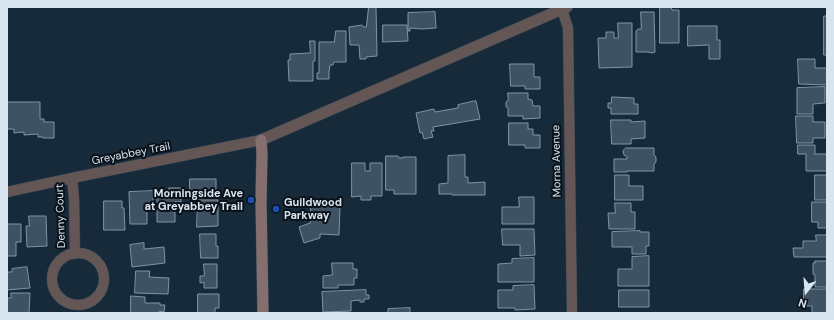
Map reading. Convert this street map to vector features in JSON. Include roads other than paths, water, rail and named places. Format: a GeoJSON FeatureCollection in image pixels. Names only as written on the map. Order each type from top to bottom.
{"type":"FeatureCollection","features":[{"type":"Feature","properties":{"kind":"main road"},"geometry":{"type":"LineString","coordinates":[[261,140],[263,313]]}},
{"type":"Feature","properties":{"kind":"street"},"geometry":{"type":"LineString","coordinates":[[261,140],[565,8]]}},
{"type":"Feature","properties":{"kind":"street","name":"Morna Avenue"},"geometry":{"type":"LineString","coordinates":[[565,8],[568,28],[572,313]]}},
{"type":"Feature","properties":{"kind":"street","name":"Greyabbey Trail"},"geometry":{"type":"LineString","coordinates":[[7,192],[261,140]]}},
{"type":"Feature","properties":{"kind":"street","name":"Denny Court"},"geometry":{"type":"LineString","coordinates":[[72,178],[74,198],[75,254]]}},
{"type":"Feature","properties":{"kind":"street","name":"Denny Court"},"geometry":{"type":"LineString","coordinates":[[75,254],[88,256],[95,260],[104,274],[102,290],[98,297],[84,305],[70,304],[59,297],[54,289],[52,280],[53,272],[58,264],[64,258],[75,254]]}},
{"type":"Feature","properties":{"kind":"place","name":"Morningside Ave at Greyabbey Trail"},"geometry":{"type":"Point","coordinates":[251,200]}},
{"type":"Feature","properties":{"kind":"place","name":"Guildwood Parkway"},"geometry":{"type":"Point","coordinates":[276,209]}}]}
